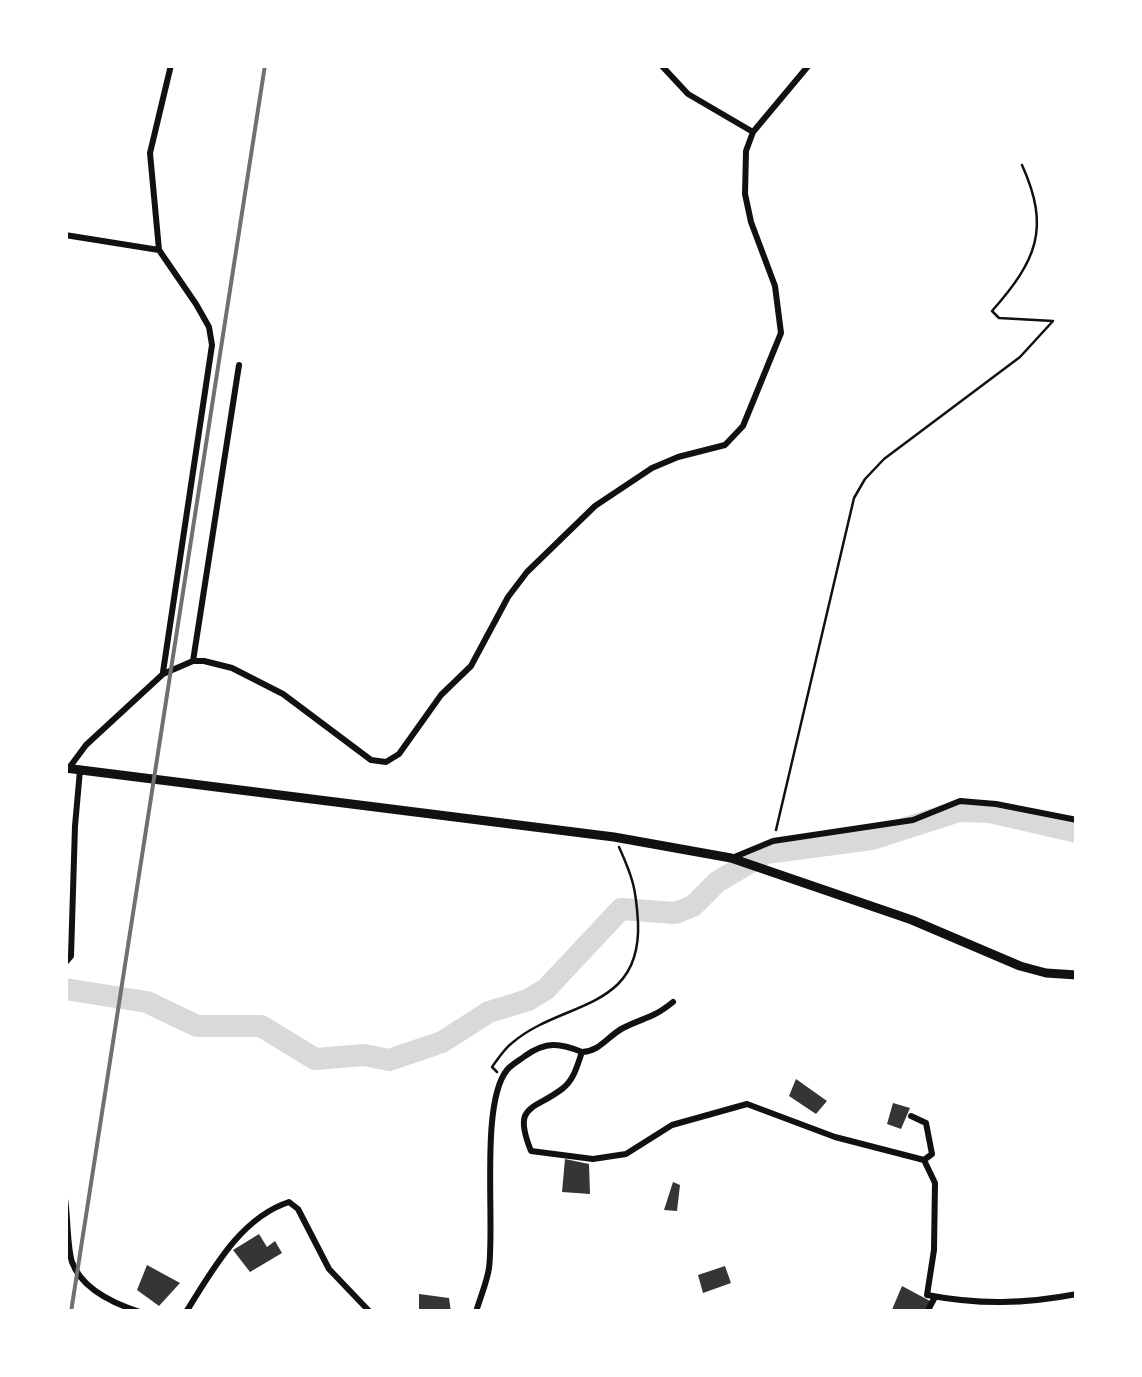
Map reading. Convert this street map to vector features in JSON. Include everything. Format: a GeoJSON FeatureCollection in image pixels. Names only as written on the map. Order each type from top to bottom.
{"type":"FeatureCollection","features":[{"type":"Feature","properties":{"kind":"main road"},"geometry":{"type":"LineString","coordinates":[[72,769],[614,837],[735,860],[912,920],[1020,966],[1077,975]]}},
{"type":"Feature","properties":{"kind":"street"},"geometry":{"type":"LineString","coordinates":[[163,674],[212,345],[209,327],[159,250],[150,152],[171,65]]}},
{"type":"Feature","properties":{"kind":"street"},"geometry":{"type":"LineString","coordinates":[[661,65],[688,94],[752,132]]}},
{"type":"Feature","properties":{"kind":"street"},"geometry":{"type":"LineString","coordinates":[[65,963],[71,956],[75,826],[72,769],[86,746],[163,674],[204,661],[232,668],[282,694],[366,758],[390,760],[399,754],[440,695],[470,666],[526,572],[596,506],[652,468],[732,440],[743,426],[781,333],[775,286],[744,194],[746,151],[752,132],[809,65]]}},
{"type":"Feature","properties":{"kind":"street"},"geometry":{"type":"LineString","coordinates":[[65,235],[159,250]]}},
{"type":"Feature","properties":{"kind":"street"},"geometry":{"type":"LineString","coordinates":[[193,662],[239,365]]}},
{"type":"Feature","properties":{"kind":"street"},"geometry":{"type":"LineString","coordinates":[[735,860],[773,841],[913,820],[960,801],[1077,820]]}},
{"type":"Feature","properties":{"kind":"street"},"geometry":{"type":"LineString","coordinates":[[476,1312],[488,1270],[492,1133],[503,1079],[518,1062],[546,1044],[560,1043],[591,1052],[622,1028],[654,1018],[673,1002]]}},
{"type":"Feature","properties":{"kind":"street"},"geometry":{"type":"LineString","coordinates":[[582,1052],[574,1076],[562,1090],[532,1106],[524,1118],[523,1132],[531,1151],[593,1158],[626,1154],[672,1125],[747,1104],[835,1138],[924,1160],[936,1183],[934,1250],[927,1295],[1009,1304],[1077,1294]]}},
{"type":"Feature","properties":{"kind":"street"},"geometry":{"type":"LineString","coordinates":[[911,1116],[926,1123],[932,1154],[924,1160]]}},
{"type":"Feature","properties":{"kind":"street"},"geometry":{"type":"LineString","coordinates":[[65,1199],[72,1262],[82,1277],[114,1304],[140,1312]]}},
{"type":"Feature","properties":{"kind":"street"},"geometry":{"type":"LineString","coordinates":[[186,1312],[232,1242],[289,1202],[298,1208],[329,1269],[370,1312]]}},
{"type":"Feature","properties":{"kind":"street"},"geometry":{"type":"LineString","coordinates":[[928,1312],[936,1296]]}},
{"type":"Feature","properties":{"kind":"path"},"geometry":{"type":"LineString","coordinates":[[773,841],[854,498],[865,479],[884,460],[1020,358],[1053,321],[999,318],[992,311],[1017,282],[1032,253],[1038,228],[1035,194],[1022,165]]}},
{"type":"Feature","properties":{"kind":"path"},"geometry":{"type":"LineString","coordinates":[[503,1079],[492,1067],[510,1044],[617,986],[628,974],[639,940],[636,885],[614,837]]}},
{"type":"Feature","properties":{"kind":"building"},"geometry":{"type":"Polygon","coordinates":[[[796,1079],[827,1101],[816,1114],[789,1096],[796,1079]]]}},
{"type":"Feature","properties":{"kind":"building"},"geometry":{"type":"Polygon","coordinates":[[[893,1103],[910,1108],[901,1129],[887,1124],[893,1103]]]}},
{"type":"Feature","properties":{"kind":"building"},"geometry":{"type":"Polygon","coordinates":[[[565,1159],[589,1164],[590,1194],[562,1192],[565,1159]]]}},
{"type":"Feature","properties":{"kind":"building"},"geometry":{"type":"Polygon","coordinates":[[[673,1182],[680,1185],[677,1211],[664,1210],[673,1182]]]}},
{"type":"Feature","properties":{"kind":"building"},"geometry":{"type":"Polygon","coordinates":[[[259,1234],[267,1247],[275,1241],[282,1253],[250,1272],[233,1250],[259,1234]]]}},
{"type":"Feature","properties":{"kind":"building"},"geometry":{"type":"Polygon","coordinates":[[[147,1265],[180,1283],[159,1306],[137,1290],[147,1265]]]}},
{"type":"Feature","properties":{"kind":"building"},"geometry":{"type":"Polygon","coordinates":[[[725,1266],[731,1283],[703,1293],[698,1275],[725,1266]]]}},
{"type":"Feature","properties":{"kind":"building"},"geometry":{"type":"Polygon","coordinates":[[[902,1286],[932,1302],[927,1312],[891,1312],[902,1286]]]}},
{"type":"Feature","properties":{"kind":"building"},"geometry":{"type":"Polygon","coordinates":[[[419,1294],[449,1298],[451,1312],[419,1312],[419,1294]]]}},
{"type":"Feature","properties":{"kind":"waterway"},"geometry":{"type":"LineString","coordinates":[[65,989],[147,1002],[197,1026],[261,1026],[315,1059],[364,1055],[389,1060],[442,1042],[489,1012],[528,1000],[546,989],[621,909],[675,913],[693,906],[717,882],[766,853],[872,839],[959,811],[990,812],[1077,832]]}},
{"type":"Feature","properties":{"kind":"railway"},"geometry":{"type":"LineString","coordinates":[[71,1312],[265,65]]}}]}
